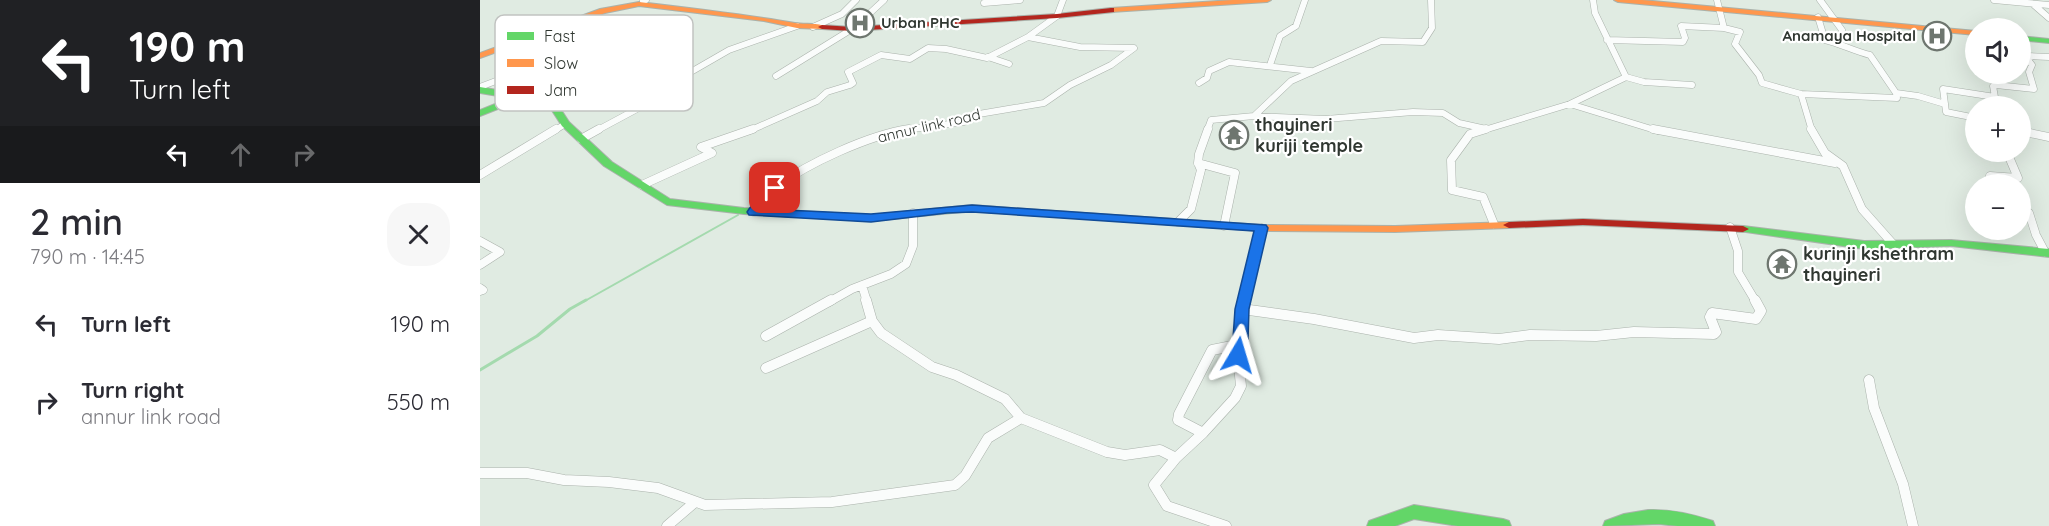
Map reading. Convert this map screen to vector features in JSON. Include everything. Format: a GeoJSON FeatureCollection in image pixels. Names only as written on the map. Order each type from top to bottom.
{"type":"FeatureCollection","features":[{"type":"Feature","properties":{"kind":"main road"},"geometry":{"type":"LineString","coordinates":[[590,15],[642,1],[797,26],[857,29],[1057,16],[1095,10],[1215,5],[1267,0]]}},
{"type":"Feature","properties":{"kind":"main road"},"geometry":{"type":"LineString","coordinates":[[1618,0],[1718,4],[1965,32]]}},
{"type":"Feature","properties":{"kind":"main road"},"geometry":{"type":"LineString","coordinates":[[2031,39],[2049,41]]}},
{"type":"Feature","properties":{"kind":"main road"},"geometry":{"type":"LineString","coordinates":[[480,56],[495,50]]}},
{"type":"Feature","properties":{"kind":"main road"},"geometry":{"type":"LineString","coordinates":[[480,89],[495,92]]}},
{"type":"Feature","properties":{"kind":"main road"},"geometry":{"type":"LineString","coordinates":[[480,112],[495,107]]}},
{"type":"Feature","properties":{"kind":"main road"},"geometry":{"type":"LineString","coordinates":[[557,111],[565,124],[608,164],[667,202],[754,212],[871,218],[972,208],[1262,228],[1395,229],[1583,222],[1730,227],[1864,244],[1951,243],[2047,253]]}},
{"type":"Feature","properties":{"kind":"main road"},"geometry":{"type":"LineString","coordinates":[[1375,526],[1414,512],[1503,526]]}},
{"type":"Feature","properties":{"kind":"main road"},"geometry":{"type":"LineString","coordinates":[[1611,526],[1639,514],[1653,514],[1707,526]]}},
{"type":"Feature","properties":{"kind":"street"},"geometry":{"type":"LineString","coordinates":[[813,27],[842,14],[856,0]]}},
{"type":"Feature","properties":{"kind":"street"},"geometry":{"type":"LineString","coordinates":[[776,76],[857,29],[884,0]]}},
{"type":"Feature","properties":{"kind":"street"},"geometry":{"type":"LineString","coordinates":[[984,3],[1020,0]]}},
{"type":"Feature","properties":{"kind":"street"},"geometry":{"type":"LineString","coordinates":[[642,184],[712,153],[701,150],[700,147],[710,142],[763,126],[817,101],[827,92],[850,85],[853,83],[848,72],[881,55],[910,59],[931,48],[958,51],[981,58],[988,57],[1028,37],[1057,16],[1063,0]]}},
{"type":"Feature","properties":{"kind":"street"},"geometry":{"type":"LineString","coordinates":[[1270,65],[1280,36],[1296,26],[1305,0]]}},
{"type":"Feature","properties":{"kind":"street"},"geometry":{"type":"LineString","coordinates":[[1254,116],[1284,87],[1312,71],[1381,41],[1423,42],[1429,39],[1434,26],[1431,0]]}},
{"type":"Feature","properties":{"kind":"street"},"geometry":{"type":"LineString","coordinates":[[1593,0],[1595,14],[1626,77]]}},
{"type":"Feature","properties":{"kind":"street"},"geometry":{"type":"LineString","coordinates":[[1820,0],[1842,30]]}},
{"type":"Feature","properties":{"kind":"street"},"geometry":{"type":"LineString","coordinates":[[1994,0],[2049,2]]}},
{"type":"Feature","properties":{"kind":"street"},"geometry":{"type":"LineString","coordinates":[[2030,3],[2049,18]]}},
{"type":"Feature","properties":{"kind":"street"},"geometry":{"type":"LineString","coordinates":[[1718,4],[1724,28]]}},
{"type":"Feature","properties":{"kind":"street"},"geometry":{"type":"LineString","coordinates":[[1818,17],[1825,40],[1846,45],[1853,51],[1870,55],[1897,96],[1925,103]]}},
{"type":"Feature","properties":{"kind":"street"},"geometry":{"type":"LineString","coordinates":[[693,70],[729,50],[797,26]]}},
{"type":"Feature","properties":{"kind":"street"},"geometry":{"type":"LineString","coordinates":[[1607,40],[1683,42],[1685,38],[1681,26],[1724,28],[1740,32],[1735,44],[1762,83],[1801,94],[1848,98],[1918,96],[1945,104]]}},
{"type":"Feature","properties":{"kind":"street","name":"annur link road"},"geometry":{"type":"LineString","coordinates":[[754,212],[775,188],[832,154],[897,131],[964,122],[973,115],[1044,103],[1062,90],[1111,65],[1134,48],[1080,47],[1028,37]]}},
{"type":"Feature","properties":{"kind":"street"},"geometry":{"type":"LineString","coordinates":[[1965,116],[1946,112],[1943,89],[1995,97],[1992,86],[1996,85],[2034,89],[2029,72],[2032,65],[2026,55],[2049,57]]}},
{"type":"Feature","properties":{"kind":"street"},"geometry":{"type":"LineString","coordinates":[[988,57],[1009,64]]}},
{"type":"Feature","properties":{"kind":"street"},"geometry":{"type":"LineString","coordinates":[[1199,83],[1207,78],[1209,72],[1229,62],[1312,71]]}},
{"type":"Feature","properties":{"kind":"street"},"geometry":{"type":"LineString","coordinates":[[1494,224],[1483,197],[1452,190],[1451,160],[1470,134],[1585,99],[1605,85],[1626,77],[1644,82],[1692,85]]}},
{"type":"Feature","properties":{"kind":"street"},"geometry":{"type":"LineString","coordinates":[[480,89],[495,83]]}},
{"type":"Feature","properties":{"kind":"street"},"geometry":{"type":"LineString","coordinates":[[1801,94],[1816,144],[1835,164]]}},
{"type":"Feature","properties":{"kind":"street"},"geometry":{"type":"LineString","coordinates":[[1570,104],[1665,133],[1844,166],[1851,188],[1862,209],[1893,244]]}},
{"type":"Feature","properties":{"kind":"street"},"geometry":{"type":"LineString","coordinates":[[581,139],[633,111]]}},
{"type":"Feature","properties":{"kind":"street"},"geometry":{"type":"LineString","coordinates":[[1178,222],[1191,209],[1201,170],[1198,163],[1206,130],[1211,120],[1254,116],[1326,119],[1413,112],[1443,113],[1459,123],[1486,129]]}},
{"type":"Feature","properties":{"kind":"street"},"geometry":{"type":"LineString","coordinates":[[480,175],[565,124]]}},
{"type":"Feature","properties":{"kind":"street"},"geometry":{"type":"LineString","coordinates":[[2031,133],[2049,137]]}},
{"type":"Feature","properties":{"kind":"street"},"geometry":{"type":"LineString","coordinates":[[1198,163],[1235,173],[1224,226]]}},
{"type":"Feature","properties":{"kind":"street"},"geometry":{"type":"LineString","coordinates":[[766,336],[862,285],[891,274],[906,264],[913,246],[913,213]]}},
{"type":"Feature","properties":{"kind":"street"},"geometry":{"type":"LineString","coordinates":[[2031,219],[2036,235],[2047,253]]}},
{"type":"Feature","properties":{"kind":"street"},"geometry":{"type":"LineString","coordinates":[[1242,309],[1314,319],[1414,338],[1438,335],[1499,339],[1530,335],[1596,336],[1644,332],[1714,334],[1716,332],[1710,317],[1712,313],[1756,319],[1761,311],[1738,272],[1738,251],[1730,227]]}},
{"type":"Feature","properties":{"kind":"street"},"geometry":{"type":"LineString","coordinates":[[1226,526],[1167,506],[1154,485],[1176,458],[1235,398],[1241,386],[1237,345],[1240,339],[1242,309],[1262,228]]}},
{"type":"Feature","properties":{"kind":"street"},"geometry":{"type":"LineString","coordinates":[[480,241],[500,252],[480,265]]}},
{"type":"Feature","properties":{"kind":"street"},"geometry":{"type":"LineString","coordinates":[[862,285],[872,321],[881,333],[932,367],[956,375],[1005,399],[1022,418],[1107,452],[1125,455],[1160,450],[1176,458]]}},
{"type":"Feature","properties":{"kind":"street"},"geometry":{"type":"LineString","coordinates":[[766,368],[872,321]]}},
{"type":"Feature","properties":{"kind":"street"},"geometry":{"type":"LineString","coordinates":[[1203,433],[1178,420],[1179,414],[1212,350],[1237,345]]}},
{"type":"Feature","properties":{"kind":"street"},"geometry":{"type":"LineString","coordinates":[[1869,380],[1874,408],[1903,484],[1913,526]]}},
{"type":"Feature","properties":{"kind":"street"},"geometry":{"type":"LineString","coordinates":[[480,473],[519,473],[564,480],[658,488],[694,502],[716,506],[832,502],[955,484],[964,479],[985,441],[999,430],[1022,418]]}},
{"type":"Feature","properties":{"kind":"street"},"geometry":{"type":"LineString","coordinates":[[668,526],[694,502]]}},
{"type":"Feature","properties":{"kind":"waterway"},"geometry":{"type":"LineString","coordinates":[[583,302],[738,215]]}},
{"type":"Feature","properties":{"kind":"waterway"},"geometry":{"type":"LineString","coordinates":[[480,370],[537,336],[570,309],[586,300]]}},
{"type":"Feature","properties":{"kind":"traffic: fast"},"geometry":{"type":"LineString","coordinates":[[2031,39],[2049,41]]}},
{"type":"Feature","properties":{"kind":"traffic: fast"},"geometry":{"type":"LineString","coordinates":[[480,90],[495,93]]}},
{"type":"Feature","properties":{"kind":"traffic: fast"},"geometry":{"type":"LineString","coordinates":[[480,113],[495,107]]}},
{"type":"Feature","properties":{"kind":"traffic: fast"},"geometry":{"type":"LineString","coordinates":[[557,111],[565,124],[608,164],[667,202],[744,211],[871,218],[972,208],[1040,213]]}},
{"type":"Feature","properties":{"kind":"traffic: fast"},"geometry":{"type":"LineString","coordinates":[[1743,229],[1864,245],[1951,243],[2049,253]]}},
{"type":"Feature","properties":{"kind":"traffic: fast"},"geometry":{"type":"LineString","coordinates":[[1375,526],[1414,512],[1503,526]]}},
{"type":"Feature","properties":{"kind":"traffic: fast"},"geometry":{"type":"LineString","coordinates":[[1611,526],[1636,518],[1648,517],[1670,518],[1707,526]]}},
{"type":"Feature","properties":{"kind":"traffic: slow"},"geometry":{"type":"LineString","coordinates":[[1111,10],[1267,0]]}},
{"type":"Feature","properties":{"kind":"traffic: slow"},"geometry":{"type":"LineString","coordinates":[[1618,0],[1965,32]]}},
{"type":"Feature","properties":{"kind":"traffic: slow"},"geometry":{"type":"LineString","coordinates":[[592,15],[639,4],[764,19],[797,26],[822,27]]}},
{"type":"Feature","properties":{"kind":"traffic: slow"},"geometry":{"type":"LineString","coordinates":[[480,56],[495,51]]}},
{"type":"Feature","properties":{"kind":"traffic: slow"},"geometry":{"type":"LineString","coordinates":[[1040,213],[1262,228],[1395,229],[1509,225]]}},
{"type":"Feature","properties":{"kind":"traffic: jam"},"geometry":{"type":"LineString","coordinates":[[822,27],[852,29],[1057,16],[1111,10]]}},
{"type":"Feature","properties":{"kind":"traffic: jam"},"geometry":{"type":"LineString","coordinates":[[1509,225],[1583,222],[1743,229]]}},
{"type":"Feature","properties":{"kind":"place","name":"Urban PHC"},"geometry":{"type":"Point","coordinates":[860,23]}},
{"type":"Feature","properties":{"kind":"place","name":"Anamaya Hospital"},"geometry":{"type":"Point","coordinates":[1937,36]}},
{"type":"Feature","properties":{"kind":"place","name":"thayineri kuriji temple"},"geometry":{"type":"Point","coordinates":[1234,135]}},
{"type":"Feature","properties":{"kind":"place","name":"kurinji kshethram thayineri"},"geometry":{"type":"Point","coordinates":[1782,264]}},
{"type":"Feature","properties":{"kind":"route"},"geometry":{"type":"LineString","coordinates":[[775,188],[754,212],[871,218],[972,208],[1262,228],[1242,309],[1240,339],[1237,345],[1238,355]]}}]}
